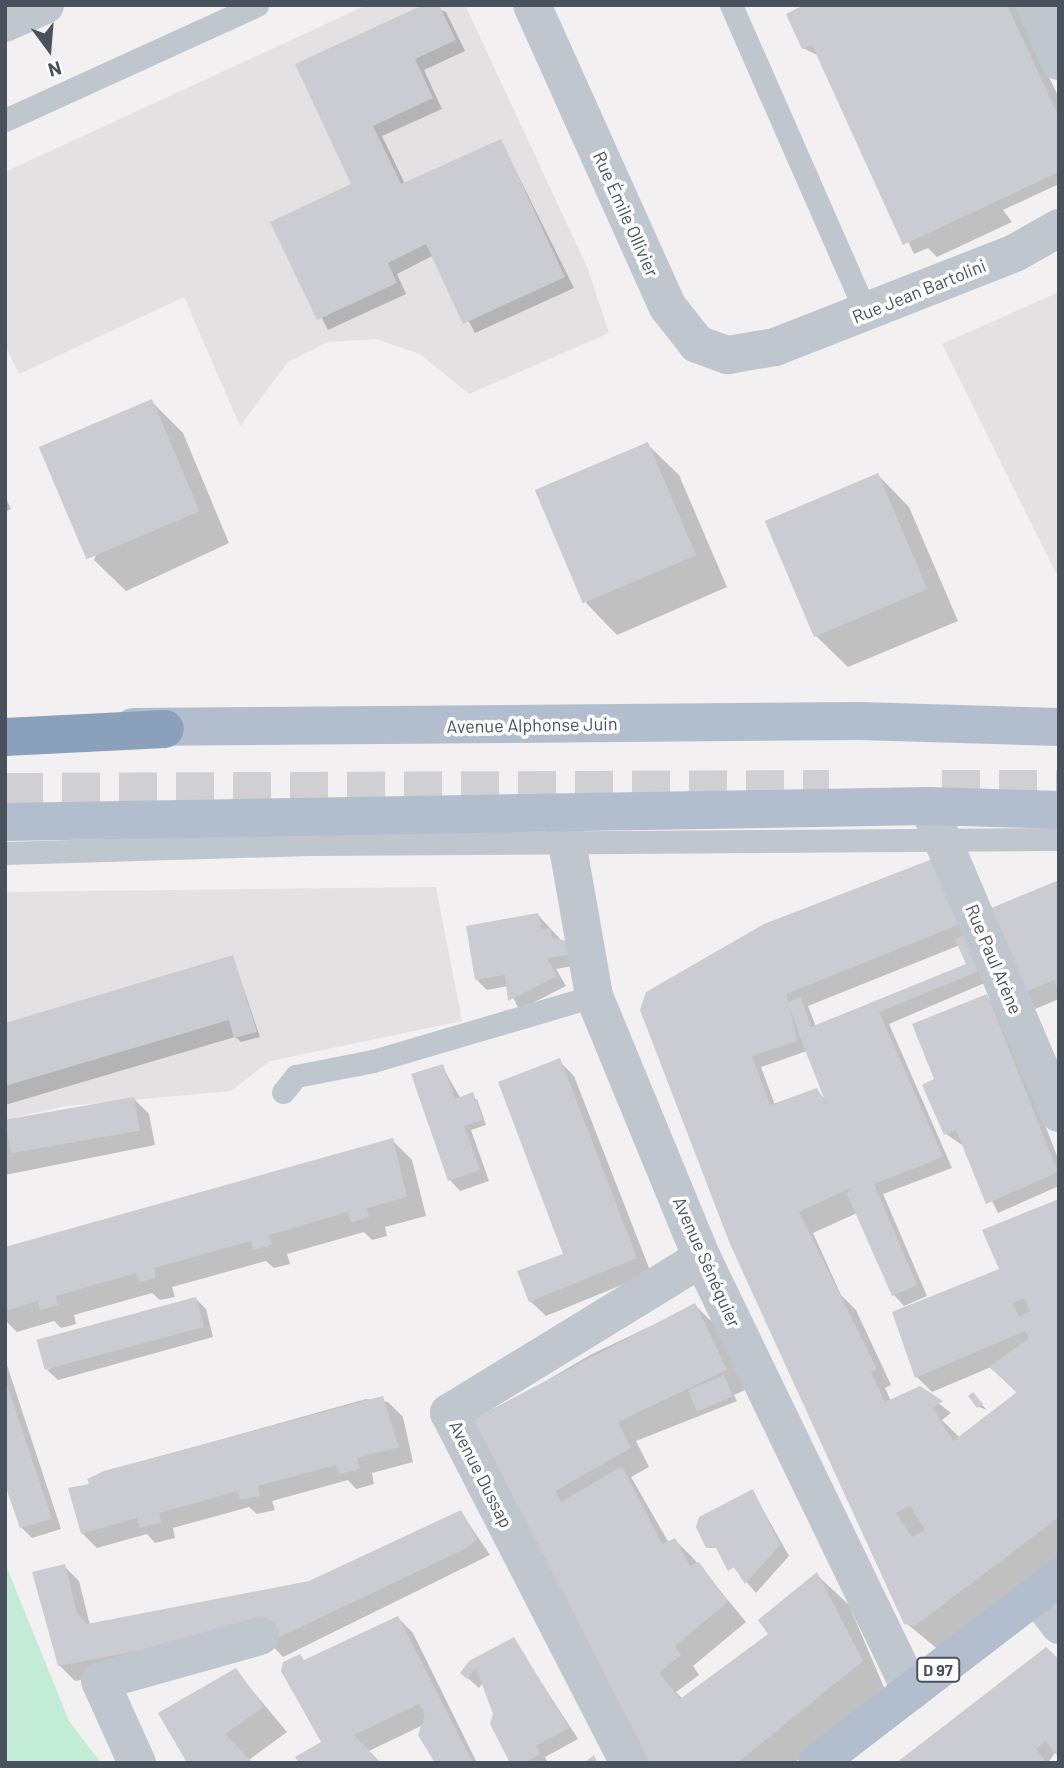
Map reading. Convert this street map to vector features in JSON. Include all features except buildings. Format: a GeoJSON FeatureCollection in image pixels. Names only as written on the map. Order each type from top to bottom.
{"type":"FeatureCollection","features":[{"type":"Feature","properties":{"kind":"highway"},"geometry":{"type":"LineString","coordinates":[[5,737],[165,729]]}},
{"type":"Feature","properties":{"kind":"main road","name":"Avenue Alphonse Juin"},"geometry":{"type":"LineString","coordinates":[[5,718],[165,729],[846,722],[1059,727]]}},
{"type":"Feature","properties":{"kind":"main road"},"geometry":{"type":"LineString","coordinates":[[5,822],[565,828],[934,822],[1059,810]]}},
{"type":"Feature","properties":{"kind":"main road","name":"D 97"},"geometry":{"type":"LineString","coordinates":[[817,1763],[1047,1586]]}},
{"type":"Feature","properties":{"kind":"street"},"geometry":{"type":"LineString","coordinates":[[5,23],[45,5]]}},
{"type":"Feature","properties":{"kind":"street","name":"Rue Émile Ollivier"},"geometry":{"type":"LineString","coordinates":[[532,5],[668,307],[697,344],[728,355],[775,346]]}},
{"type":"Feature","properties":{"kind":"street"},"geometry":{"type":"LineString","coordinates":[[1035,5],[1059,61]]}},
{"type":"Feature","properties":{"kind":"street","name":"Rue Jean Bartolini"},"geometry":{"type":"LineString","coordinates":[[775,346],[866,313],[1059,228]]}},
{"type":"Feature","properties":{"kind":"street","name":"Rue Paul Arène"},"geometry":{"type":"LineString","coordinates":[[934,822],[1059,1113]]}},
{"type":"Feature","properties":{"kind":"street","name":"Avenue Sénéquier"},"geometry":{"type":"LineString","coordinates":[[565,828],[594,996],[702,1258],[911,1691]]}},
{"type":"Feature","properties":{"kind":"street","name":"Avenue Dussap"},"geometry":{"type":"LineString","coordinates":[[629,1763],[449,1413],[702,1258]]}},
{"type":"Feature","properties":{"kind":"street"},"geometry":{"type":"LineString","coordinates":[[1047,1586],[1059,1625]]}},
{"type":"Feature","properties":{"kind":"street"},"geometry":{"type":"LineString","coordinates":[[137,1763],[100,1681],[260,1636]]}},
{"type":"Feature","properties":{"kind":"lane"},"geometry":{"type":"LineString","coordinates":[[5,120],[257,5]]}},
{"type":"Feature","properties":{"kind":"lane"},"geometry":{"type":"LineString","coordinates":[[731,5],[866,313]]}},
{"type":"Feature","properties":{"kind":"lane"},"geometry":{"type":"LineString","coordinates":[[934,822],[1059,839]]}},
{"type":"Feature","properties":{"kind":"lane"},"geometry":{"type":"LineString","coordinates":[[5,853],[565,828]]}},
{"type":"Feature","properties":{"kind":"lane"},"geometry":{"type":"LineString","coordinates":[[283,1092],[296,1076],[373,1061],[594,996]]}},
{"type":"Feature","properties":{"kind":"shaded area"},"geometry":{"type":"Polygon","coordinates":[[[367,5],[465,5],[588,269],[609,333],[469,394],[420,354],[376,339],[328,342],[288,362],[240,426],[184,297],[19,374],[5,345],[5,172],[367,5]]]}},
{"type":"Feature","properties":{"kind":"shaded area"},"geometry":{"type":"Polygon","coordinates":[[[1059,292],[1059,579],[942,344],[1059,292]]]}},
{"type":"Feature","properties":{"kind":"shaded area"},"geometry":{"type":"Polygon","coordinates":[[[436,887],[462,1021],[270,1061],[231,1091],[65,1106],[5,1120],[5,892],[436,887]]]}},
{"type":"Feature","properties":{"kind":"green space"},"geometry":{"type":"Polygon","coordinates":[[[5,1563],[69,1721],[101,1763],[5,1763],[5,1563]]]}},
{"type":"Feature","properties":{"kind":"tunnel"},"geometry":{"type":"LineString","coordinates":[[5,792],[829,789]]}},
{"type":"Feature","properties":{"kind":"tunnel"},"geometry":{"type":"LineString","coordinates":[[942,789],[1059,789]]}}]}
